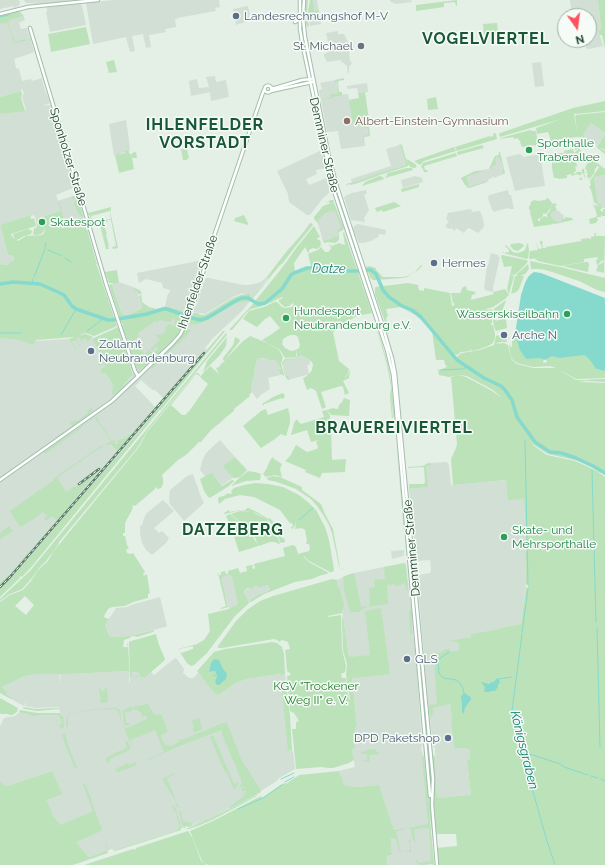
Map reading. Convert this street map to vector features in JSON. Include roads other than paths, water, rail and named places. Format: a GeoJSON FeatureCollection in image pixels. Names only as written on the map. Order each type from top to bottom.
{"type":"FeatureCollection","features":[{"type":"Feature","properties":{"kind":"main road"},"geometry":{"type":"LineString","coordinates":[[0,14],[24,8],[98,0]]}},
{"type":"Feature","properties":{"kind":"main road","name":"Demminer Straße"},"geometry":{"type":"LineString","coordinates":[[300,0],[300,29],[312,80],[333,188],[361,268],[369,285],[390,349],[395,373],[432,765],[432,815]]}},
{"type":"Feature","properties":{"kind":"main road","name":"Demminer Straße"},"geometry":{"type":"LineString","coordinates":[[304,0],[304,28],[312,80]]}},
{"type":"Feature","properties":{"kind":"main road"},"geometry":{"type":"LineString","coordinates":[[295,22],[300,17]]}},
{"type":"Feature","properties":{"kind":"main road","name":"Sponholzer Straße"},"geometry":{"type":"LineString","coordinates":[[30,28],[118,321],[138,376]]}},
{"type":"Feature","properties":{"kind":"main road"},"geometry":{"type":"LineString","coordinates":[[271,90],[270,86],[266,86],[266,91],[271,90],[302,80],[312,80]]}},
{"type":"Feature","properties":{"kind":"main road","name":"Ihlenfelder Straße"},"geometry":{"type":"LineString","coordinates":[[0,480],[106,405],[138,376],[182,332],[197,294],[202,273],[228,193],[262,95],[266,91]]}},
{"type":"Feature","properties":{"kind":"main road","name":"Demminer Straße"},"geometry":{"type":"LineString","coordinates":[[364,275],[366,286],[389,357],[394,381],[437,865]]}},
{"type":"Feature","properties":{"kind":"water"},"geometry":{"type":"Polygon","coordinates":[[[534,272],[541,273],[605,298],[605,371],[596,369],[590,360],[584,355],[559,358],[552,356],[545,360],[540,358],[526,359],[520,350],[515,333],[521,295],[528,277],[534,272]]]}},
{"type":"Feature","properties":{"kind":"water"},"geometry":{"type":"Polygon","coordinates":[[[214,659],[219,660],[227,674],[226,679],[219,685],[215,682],[217,675],[215,671],[209,672],[211,663],[214,659]]]}},
{"type":"Feature","properties":{"kind":"water"},"geometry":{"type":"Polygon","coordinates":[[[498,678],[500,682],[495,691],[484,692],[485,687],[481,682],[489,684],[498,678]]]}},
{"type":"Feature","properties":{"kind":"water"},"geometry":{"type":"Polygon","coordinates":[[[465,693],[471,697],[471,700],[465,708],[464,714],[462,712],[461,696],[465,693]]]}},
{"type":"Feature","properties":{"kind":"waterway"},"geometry":{"type":"LineString","coordinates":[[0,17],[9,15]]}},
{"type":"Feature","properties":{"kind":"waterway"},"geometry":{"type":"LineString","coordinates":[[45,247],[46,243]]}},
{"type":"Feature","properties":{"kind":"waterway"},"geometry":{"type":"LineString","coordinates":[[34,277],[45,249]]}},
{"type":"Feature","properties":{"kind":"waterway"},"geometry":{"type":"LineString","coordinates":[[48,250],[62,256]]}},
{"type":"Feature","properties":{"kind":"waterway"},"geometry":{"type":"LineString","coordinates":[[65,258],[71,262]]}},
{"type":"Feature","properties":{"kind":"waterway","name":"Datze"},"geometry":{"type":"LineString","coordinates":[[0,284],[13,282],[40,284],[64,295],[76,309],[108,320],[147,314],[163,309],[200,320],[207,318],[242,298],[248,298],[258,304],[265,303],[282,289],[291,275],[307,268],[348,271],[371,270],[376,274],[383,290],[389,297],[421,317],[457,360],[484,378],[501,386],[505,390],[512,400],[517,417],[535,442],[550,452],[561,453],[576,458],[605,473]]}},
{"type":"Feature","properties":{"kind":"waterway","name":"Datze"},"geometry":{"type":"LineString","coordinates":[[32,283],[33,279]]}},
{"type":"Feature","properties":{"kind":"waterway"},"geometry":{"type":"LineString","coordinates":[[61,335],[76,309]]}},
{"type":"Feature","properties":{"kind":"waterway"},"geometry":{"type":"LineString","coordinates":[[87,331],[103,319]]}},
{"type":"Feature","properties":{"kind":"waterway"},"geometry":{"type":"LineString","coordinates":[[0,333],[21,333]]}},
{"type":"Feature","properties":{"kind":"waterway"},"geometry":{"type":"LineString","coordinates":[[441,370],[462,369],[468,367]]}},
{"type":"Feature","properties":{"kind":"waterway","name":"Königsgraben"},"geometry":{"type":"LineString","coordinates":[[525,440],[528,585]]}},
{"type":"Feature","properties":{"kind":"waterway"},"geometry":{"type":"LineString","coordinates":[[592,470],[596,622]]}},
{"type":"Feature","properties":{"kind":"waterway"},"geometry":{"type":"LineString","coordinates":[[299,520],[313,508]]}},
{"type":"Feature","properties":{"kind":"waterway","name":"Königsgraben"},"geometry":{"type":"LineString","coordinates":[[522,632],[528,589]]}},
{"type":"Feature","properties":{"kind":"waterway"},"geometry":{"type":"LineString","coordinates":[[597,628],[600,747]]}},
{"type":"Feature","properties":{"kind":"waterway","name":"Königsgraben"},"geometry":{"type":"LineString","coordinates":[[522,634],[512,711],[516,732],[555,865]]}},
{"type":"Feature","properties":{"kind":"waterway"},"geometry":{"type":"LineString","coordinates":[[449,652],[438,661],[439,673],[444,678],[459,682],[463,688],[464,694]]}},
{"type":"Feature","properties":{"kind":"waterway"},"geometry":{"type":"LineString","coordinates":[[499,679],[512,677]]}},
{"type":"Feature","properties":{"kind":"waterway"},"geometry":{"type":"LineString","coordinates":[[523,754],[533,755],[588,775]]}},
{"type":"Feature","properties":{"kind":"waterway"},"geometry":{"type":"LineString","coordinates":[[281,779],[294,773]]}},
{"type":"Feature","properties":{"kind":"waterway"},"geometry":{"type":"LineString","coordinates":[[591,776],[598,778]]}},
{"type":"Feature","properties":{"kind":"waterway"},"geometry":{"type":"LineString","coordinates":[[285,782],[294,777]]}},
{"type":"Feature","properties":{"kind":"waterway"},"geometry":{"type":"LineString","coordinates":[[601,779],[605,781]]}},
{"type":"Feature","properties":{"kind":"waterway"},"geometry":{"type":"LineString","coordinates":[[238,809],[263,798],[282,785]]}},
{"type":"Feature","properties":{"kind":"railway"},"geometry":{"type":"LineString","coordinates":[[0,587],[204,353]]}},
{"type":"Feature","properties":{"kind":"railway"},"geometry":{"type":"LineString","coordinates":[[79,484],[99,469]]}},
{"type":"Feature","properties":{"kind":"place","name":"Landesrechnungshof M-V"},"geometry":{"type":"Point","coordinates":[236,16]}},
{"type":"Feature","properties":{"kind":"place","name":"St. Michael"},"geometry":{"type":"Point","coordinates":[361,46]}},
{"type":"Feature","properties":{"kind":"place","name":"Albert-Einstein-Gymnasium"},"geometry":{"type":"Point","coordinates":[347,121]}},
{"type":"Feature","properties":{"kind":"place","name":"Sporthalle Traberallee"},"geometry":{"type":"Point","coordinates":[529,150]}},
{"type":"Feature","properties":{"kind":"place","name":"Skatespot"},"geometry":{"type":"Point","coordinates":[42,222]}},
{"type":"Feature","properties":{"kind":"place","name":"Hermes"},"geometry":{"type":"Point","coordinates":[434,263]}},
{"type":"Feature","properties":{"kind":"place","name":"Wasserskiseilbahn"},"geometry":{"type":"Point","coordinates":[567,314]}},
{"type":"Feature","properties":{"kind":"place","name":"Hundesport Neubrandenburg e.V."},"geometry":{"type":"Point","coordinates":[286,318]}},
{"type":"Feature","properties":{"kind":"place","name":"Arche N"},"geometry":{"type":"Point","coordinates":[504,335]}},
{"type":"Feature","properties":{"kind":"place","name":"Zollamt Neubrandenburg"},"geometry":{"type":"Point","coordinates":[91,351]}},
{"type":"Feature","properties":{"kind":"place","name":"Skate- und Mehrsporthalle"},"geometry":{"type":"Point","coordinates":[504,537]}},
{"type":"Feature","properties":{"kind":"place","name":"GLS"},"geometry":{"type":"Point","coordinates":[407,659]}},
{"type":"Feature","properties":{"kind":"place","name":"DPD Paketshop"},"geometry":{"type":"Point","coordinates":[448,738]}},
{"type":"Feature","properties":{"kind":"district","name":"VOGELVIERTEL"},"geometry":{"type":"Point","coordinates":[486,39]}},
{"type":"Feature","properties":{"kind":"district","name":"IHLENFELDER VORSTADT"},"geometry":{"type":"Point","coordinates":[205,134]}},
{"type":"Feature","properties":{"kind":"district","name":"BRAUEREIVIERTEL"},"geometry":{"type":"Point","coordinates":[394,428]}},
{"type":"Feature","properties":{"kind":"district","name":"DATZEBERG"},"geometry":{"type":"Point","coordinates":[233,530]}},
{"type":"Feature","properties":{"kind":"park label","name":"KGV \"Trockener Weg II\" e. V."},"geometry":{"type":"Point","coordinates":[316,693]}}]}
